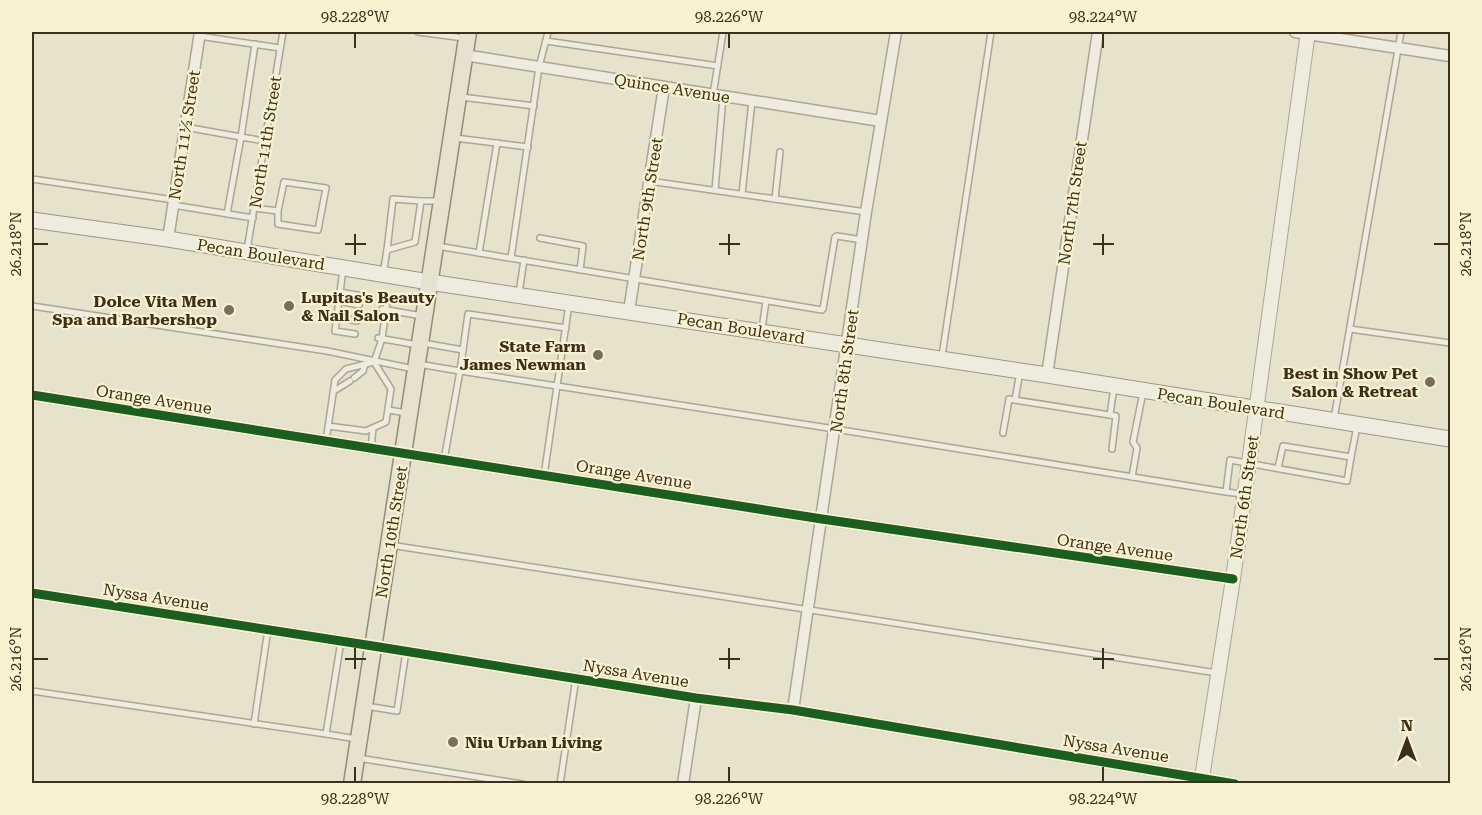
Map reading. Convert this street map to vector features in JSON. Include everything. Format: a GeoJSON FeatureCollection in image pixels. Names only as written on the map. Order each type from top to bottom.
{"type":"FeatureCollection","features":[{"type":"Feature","properties":{"kind":"main road","name":"North 10th Street"},"geometry":{"type":"LineString","coordinates":[[352,783],[467,42]]}},
{"type":"Feature","properties":{"kind":"main road","name":"Pecan Boulevard"},"geometry":{"type":"LineString","coordinates":[[32,220],[168,239],[429,282],[761,331],[1450,439]]}},
{"type":"Feature","properties":{"kind":"street","name":"North 8th Street"},"geometry":{"type":"LineString","coordinates":[[793,710],[880,121],[896,32]]}},
{"type":"Feature","properties":{"kind":"street","name":"North 7th Street"},"geometry":{"type":"LineString","coordinates":[[1047,375],[1098,32]]}},
{"type":"Feature","properties":{"kind":"street"},"geometry":{"type":"LineString","coordinates":[[1304,32],[1450,56]]}},
{"type":"Feature","properties":{"kind":"street","name":"North 6th Street"},"geometry":{"type":"LineString","coordinates":[[1202,780],[1233,579],[1304,32]]}},
{"type":"Feature","properties":{"kind":"street","name":"North 11½ Street"},"geometry":{"type":"LineString","coordinates":[[168,239],[200,34]]}},
{"type":"Feature","properties":{"kind":"street","name":"Quince Avenue"},"geometry":{"type":"LineString","coordinates":[[467,42],[540,67],[880,121]]}},
{"type":"Feature","properties":{"kind":"street","name":"North 9th Street"},"geometry":{"type":"LineString","coordinates":[[629,311],[664,87]]}},
{"type":"Feature","properties":{"kind":"street","name":"Orange Avenue"},"geometry":{"type":"LineString","coordinates":[[32,395],[822,519],[1233,579]]}},
{"type":"Feature","properties":{"kind":"street","name":"Nyssa Avenue"},"geometry":{"type":"LineString","coordinates":[[32,593],[696,698],[793,710],[1202,780],[1235,783]]}},
{"type":"Feature","properties":{"kind":"street"},"geometry":{"type":"LineString","coordinates":[[682,783],[696,698]]}},
{"type":"Feature","properties":{"kind":"lane","name":"North 11th Street"},"geometry":{"type":"LineString","coordinates":[[247,252],[283,32]]}},
{"type":"Feature","properties":{"kind":"lane"},"geometry":{"type":"LineString","coordinates":[[418,32],[467,42]]}},
{"type":"Feature","properties":{"kind":"lane"},"geometry":{"type":"LineString","coordinates":[[511,258],[540,67],[548,32]]}},
{"type":"Feature","properties":{"kind":"lane"},"geometry":{"type":"LineString","coordinates":[[715,190],[718,66],[723,32]]}},
{"type":"Feature","properties":{"kind":"lane"},"geometry":{"type":"LineString","coordinates":[[941,359],[991,32]]}},
{"type":"Feature","properties":{"kind":"lane"},"geometry":{"type":"LineString","coordinates":[[1334,421],[1401,32]]}},
{"type":"Feature","properties":{"kind":"lane"},"geometry":{"type":"LineString","coordinates":[[200,34],[280,48]]}},
{"type":"Feature","properties":{"kind":"lane"},"geometry":{"type":"LineString","coordinates":[[546,41],[718,66]]}},
{"type":"Feature","properties":{"kind":"lane"},"geometry":{"type":"LineString","coordinates":[[227,214],[242,137],[255,44]]}},
{"type":"Feature","properties":{"kind":"lane"},"geometry":{"type":"LineString","coordinates":[[458,96],[534,106]]}},
{"type":"Feature","properties":{"kind":"lane"},"geometry":{"type":"LineString","coordinates":[[742,194],[752,101]]}},
{"type":"Feature","properties":{"kind":"lane"},"geometry":{"type":"LineString","coordinates":[[185,127],[265,141]]}},
{"type":"Feature","properties":{"kind":"lane"},"geometry":{"type":"LineString","coordinates":[[452,137],[528,147]]}},
{"type":"Feature","properties":{"kind":"lane"},"geometry":{"type":"LineString","coordinates":[[479,253],[497,143]]}},
{"type":"Feature","properties":{"kind":"lane"},"geometry":{"type":"LineString","coordinates":[[775,199],[780,152]]}},
{"type":"Feature","properties":{"kind":"lane"},"geometry":{"type":"LineString","coordinates":[[32,179],[253,218]]}},
{"type":"Feature","properties":{"kind":"lane"},"geometry":{"type":"LineString","coordinates":[[650,181],[867,212]]}},
{"type":"Feature","properties":{"kind":"lane"},"geometry":{"type":"LineString","coordinates":[[285,182],[326,188],[318,230],[278,224],[278,211],[285,182]]}},
{"type":"Feature","properties":{"kind":"lane"},"geometry":{"type":"LineString","coordinates":[[383,274],[393,199],[442,201]]}},
{"type":"Feature","properties":{"kind":"lane"},"geometry":{"type":"LineString","coordinates":[[387,250],[415,242],[416,217],[421,201]]}},
{"type":"Feature","properties":{"kind":"lane"},"geometry":{"type":"LineString","coordinates":[[254,208],[278,211]]}},
{"type":"Feature","properties":{"kind":"lane"},"geometry":{"type":"LineString","coordinates":[[392,214],[400,215]]}},
{"type":"Feature","properties":{"kind":"lane"},"geometry":{"type":"LineString","coordinates":[[435,246],[822,310],[835,237],[863,240]]}},
{"type":"Feature","properties":{"kind":"lane"},"geometry":{"type":"LineString","coordinates":[[540,238],[584,246],[579,270]]}},
{"type":"Feature","properties":{"kind":"lane"},"geometry":{"type":"LineString","coordinates":[[519,295],[524,260]]}},
{"type":"Feature","properties":{"kind":"lane"},"geometry":{"type":"LineString","coordinates":[[343,268],[335,331],[355,334]]}},
{"type":"Feature","properties":{"kind":"lane"},"geometry":{"type":"LineString","coordinates":[[340,292],[362,296]]}},
{"type":"Feature","properties":{"kind":"lane"},"geometry":{"type":"LineString","coordinates":[[328,426],[366,431],[386,422],[392,389],[374,362],[387,301],[384,300]]}},
{"type":"Feature","properties":{"kind":"lane"},"geometry":{"type":"LineString","coordinates":[[339,301],[359,305]]}},
{"type":"Feature","properties":{"kind":"lane"},"geometry":{"type":"LineString","coordinates":[[761,331],[766,301]]}},
{"type":"Feature","properties":{"kind":"lane"},"geometry":{"type":"LineString","coordinates":[[544,476],[570,302]]}},
{"type":"Feature","properties":{"kind":"lane"},"geometry":{"type":"LineString","coordinates":[[32,306],[327,351],[374,362],[460,371],[1244,494]]}},
{"type":"Feature","properties":{"kind":"lane"},"geometry":{"type":"LineString","coordinates":[[384,309],[424,317]]}},
{"type":"Feature","properties":{"kind":"lane"},"geometry":{"type":"LineString","coordinates":[[444,460],[468,314],[566,328]]}},
{"type":"Feature","properties":{"kind":"lane"},"geometry":{"type":"LineString","coordinates":[[337,317],[357,321]]}},
{"type":"Feature","properties":{"kind":"lane"},"geometry":{"type":"LineString","coordinates":[[1350,329],[1450,343]]}},
{"type":"Feature","properties":{"kind":"lane"},"geometry":{"type":"LineString","coordinates":[[380,338],[463,350]]}},
{"type":"Feature","properties":{"kind":"lane"},"geometry":{"type":"LineString","coordinates":[[326,441],[335,380],[346,369],[374,362]]}},
{"type":"Feature","properties":{"kind":"lane"},"geometry":{"type":"LineString","coordinates":[[333,392],[363,371],[365,364]]}},
{"type":"Feature","properties":{"kind":"lane"},"geometry":{"type":"LineString","coordinates":[[1015,400],[1020,371]]}},
{"type":"Feature","properties":{"kind":"lane"},"geometry":{"type":"LineString","coordinates":[[1110,415],[1114,386]]}},
{"type":"Feature","properties":{"kind":"lane"},"geometry":{"type":"LineString","coordinates":[[1132,477],[1137,448],[1133,442],[1143,390]]}},
{"type":"Feature","properties":{"kind":"lane"},"geometry":{"type":"LineString","coordinates":[[1004,433],[1009,399],[1116,416],[1112,448]]}},
{"type":"Feature","properties":{"kind":"lane"},"geometry":{"type":"LineString","coordinates":[[388,410],[409,414]]}},
{"type":"Feature","properties":{"kind":"lane"},"geometry":{"type":"LineString","coordinates":[[1226,492],[1230,460],[1347,481],[1357,424]]}},
{"type":"Feature","properties":{"kind":"lane"},"geometry":{"type":"LineString","coordinates":[[372,448],[373,428]]}},
{"type":"Feature","properties":{"kind":"lane"},"geometry":{"type":"LineString","coordinates":[[1278,468],[1283,446],[1351,457]]}},
{"type":"Feature","properties":{"kind":"lane"},"geometry":{"type":"LineString","coordinates":[[388,545],[1218,673]]}},
{"type":"Feature","properties":{"kind":"lane"},"geometry":{"type":"LineString","coordinates":[[254,724],[268,629]]}},
{"type":"Feature","properties":{"kind":"lane"},"geometry":{"type":"LineString","coordinates":[[326,734],[341,641]]}},
{"type":"Feature","properties":{"kind":"lane"},"geometry":{"type":"LineString","coordinates":[[364,706],[397,711],[406,651]]}},
{"type":"Feature","properties":{"kind":"lane"},"geometry":{"type":"LineString","coordinates":[[560,783],[576,678]]}},
{"type":"Feature","properties":{"kind":"lane"},"geometry":{"type":"LineString","coordinates":[[32,691],[359,739]]}},
{"type":"Feature","properties":{"kind":"lane"},"geometry":{"type":"LineString","coordinates":[[356,758],[522,783]]}},
{"type":"Feature","properties":{"kind":"cycle path"},"geometry":{"type":"LineString","coordinates":[[32,395],[822,519],[1233,579]]}},
{"type":"Feature","properties":{"kind":"cycle path"},"geometry":{"type":"LineString","coordinates":[[32,593],[696,698],[793,710],[1235,784]]}},
{"type":"Feature","properties":{"kind":"place","name":"Lupitas's Beauty & Nail Salon"},"geometry":{"type":"Point","coordinates":[289,306]}},
{"type":"Feature","properties":{"kind":"place","name":"Dolce Vita Men Spa and Barbershop"},"geometry":{"type":"Point","coordinates":[229,310]}},
{"type":"Feature","properties":{"kind":"place","name":"State Farm James Newman"},"geometry":{"type":"Point","coordinates":[598,355]}},
{"type":"Feature","properties":{"kind":"place","name":"Best in Show Pet Salon & Retreat"},"geometry":{"type":"Point","coordinates":[1430,382]}},
{"type":"Feature","properties":{"kind":"place","name":"Niu Urban Living"},"geometry":{"type":"Point","coordinates":[453,742]}}]}
